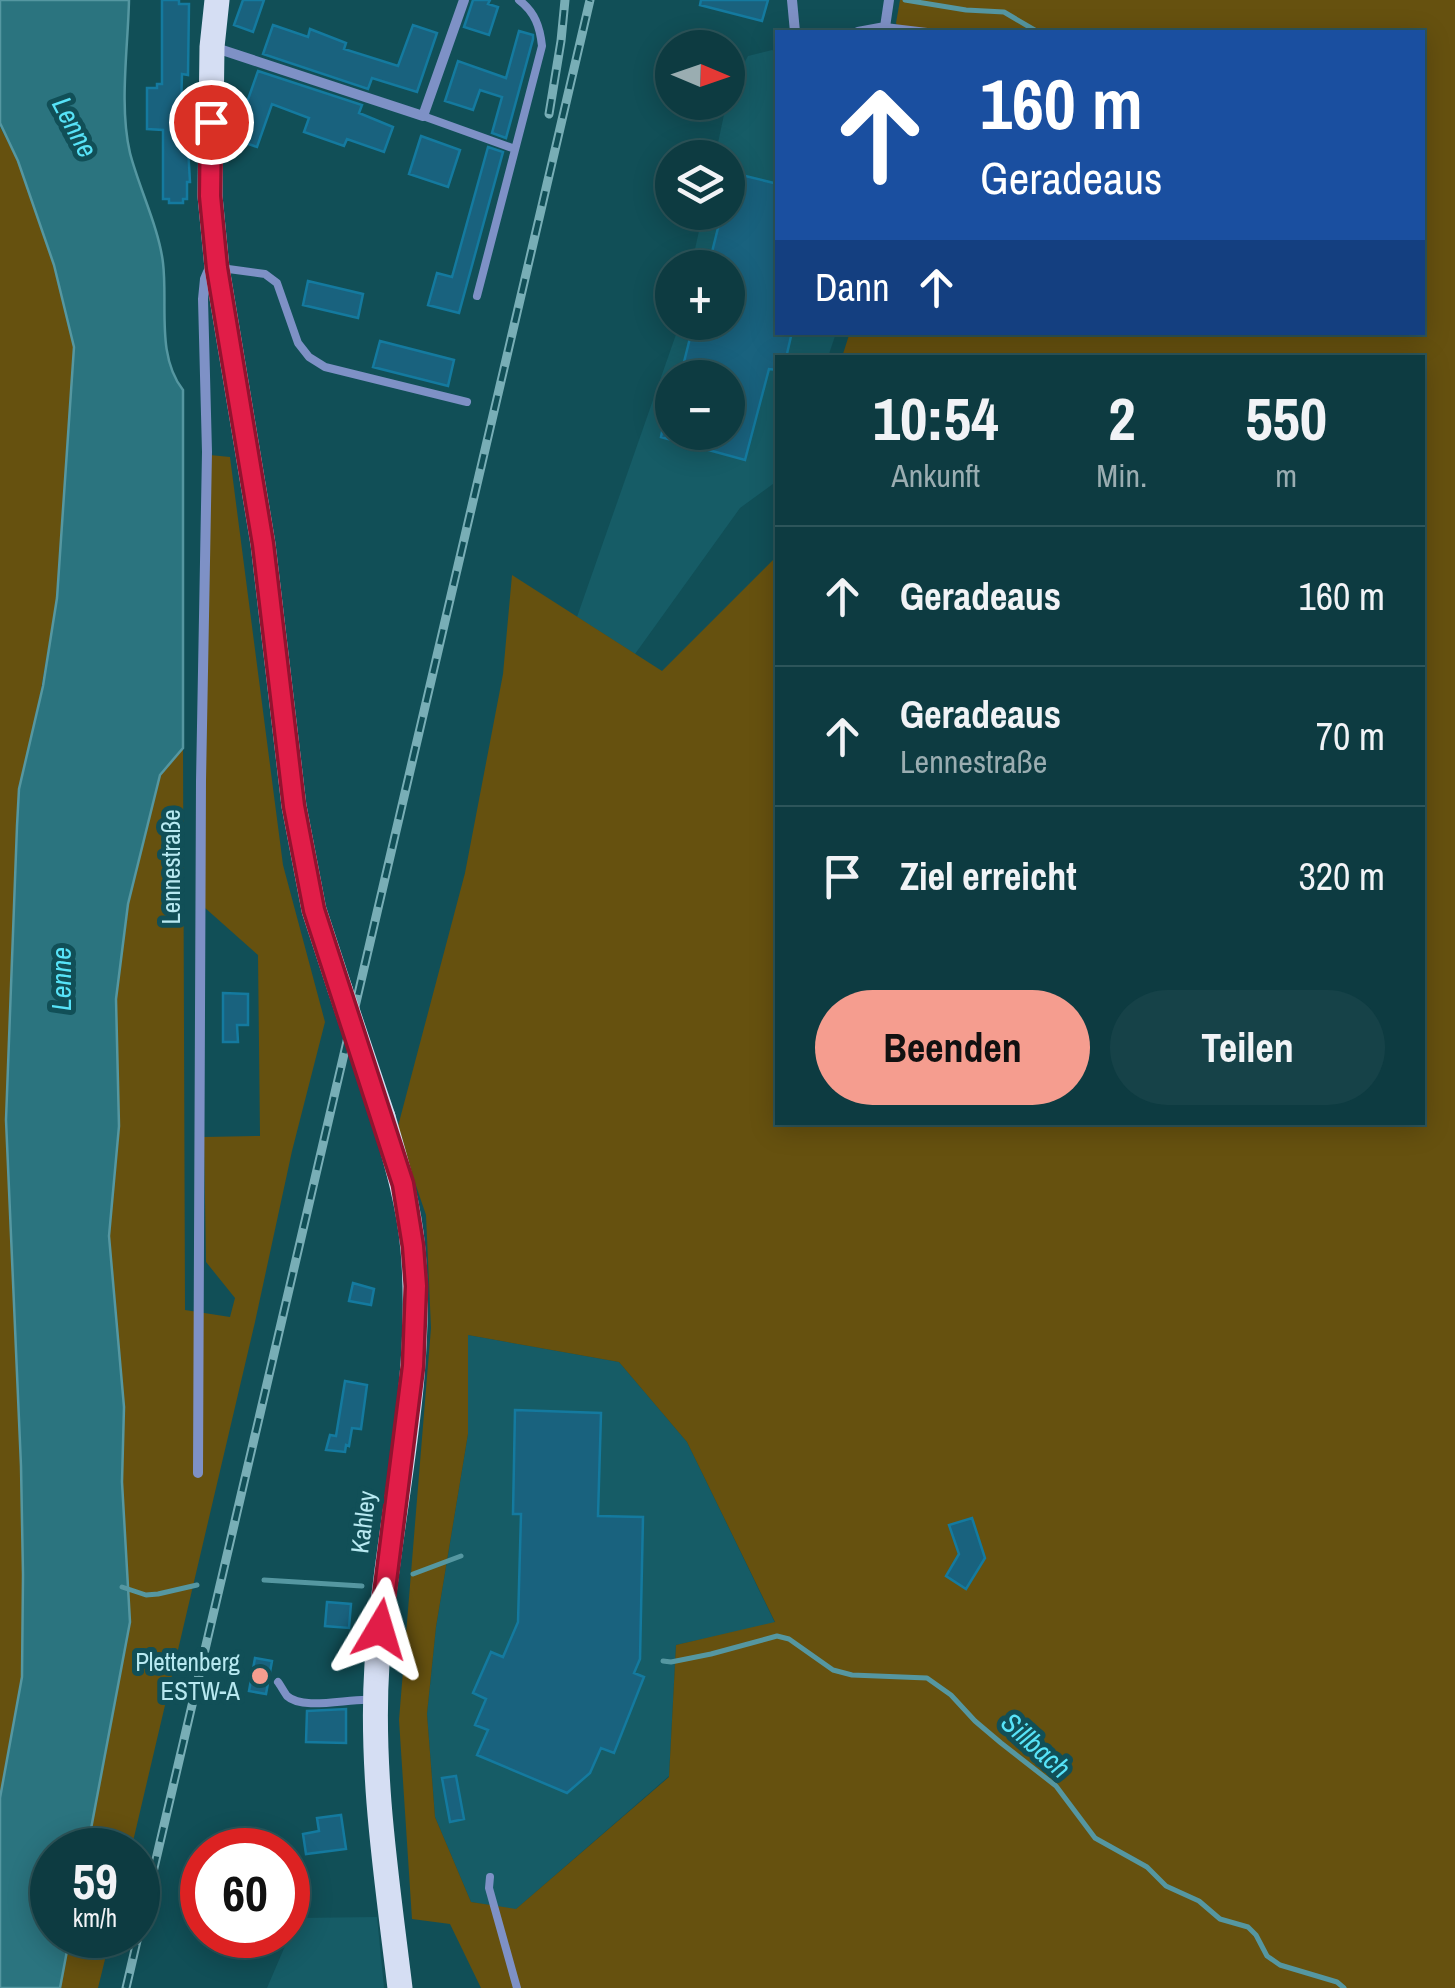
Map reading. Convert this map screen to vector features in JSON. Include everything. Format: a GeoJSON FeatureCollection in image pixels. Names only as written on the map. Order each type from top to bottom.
{"type":"FeatureCollection","features":[{"type":"Feature","properties":{"kind":"main road","name":"Lennestraße"},"geometry":{"type":"LineString","coordinates":[[217,0],[212,47],[210,196],[217,268],[263,544],[294,806],[314,910],[382,1117]]}},
{"type":"Feature","properties":{"kind":"main road","name":"Kahley"},"geometry":{"type":"LineString","coordinates":[[382,1117],[403,1184],[413,1246],[415,1326],[380,1629],[376,1700],[376,1778],[400,1988]]}},
{"type":"Feature","properties":{"kind":"street"},"geometry":{"type":"LineString","coordinates":[[212,47],[424,116],[464,0]]}},
{"type":"Feature","properties":{"kind":"street"},"geometry":{"type":"LineString","coordinates":[[792,0],[795,30]]}},
{"type":"Feature","properties":{"kind":"street"},"geometry":{"type":"LineString","coordinates":[[867,30],[884,26],[889,0]]}},
{"type":"Feature","properties":{"kind":"street","name":"Lennestraße"},"geometry":{"type":"LineString","coordinates":[[198,1473],[206,452],[203,299],[208,272],[217,268]]}},
{"type":"Feature","properties":{"kind":"lane"},"geometry":{"type":"LineString","coordinates":[[477,296],[542,46],[540,26],[518,0]]}},
{"type":"Feature","properties":{"kind":"lane"},"geometry":{"type":"LineString","coordinates":[[884,26],[913,30]]}},
{"type":"Feature","properties":{"kind":"lane"},"geometry":{"type":"LineString","coordinates":[[424,116],[515,150]]}},
{"type":"Feature","properties":{"kind":"lane"},"geometry":{"type":"LineString","coordinates":[[217,268],[265,274],[277,283],[298,343],[309,357],[325,367],[467,402]]}},
{"type":"Feature","properties":{"kind":"lane"},"geometry":{"type":"LineString","coordinates":[[278,1682],[287,1696],[300,1704],[376,1700]]}},
{"type":"Feature","properties":{"kind":"lane"},"geometry":{"type":"LineString","coordinates":[[490,1877],[488,1888],[516,1988]]}},
{"type":"Feature","properties":{"kind":"shaded area"},"geometry":{"type":"Polygon","coordinates":[[[900,0],[1455,0],[1455,1988],[481,1988],[450,1924],[412,1919],[399,1720],[431,1328],[426,1215],[397,1130],[465,873],[503,674],[512,575],[662,671],[775,558],[775,1125],[1425,1125],[1425,355],[843,355],[849,335],[1425,335],[1425,30],[898,30],[900,0]],[[468,1335],[468,1434],[436,1627],[427,1714],[435,1817],[471,1902],[516,1909],[669,1777],[676,1645],[775,1622],[687,1442],[619,1362],[468,1335]]]}},
{"type":"Feature","properties":{"kind":"shaded area"},"geometry":{"type":"Polygon","coordinates":[[[775,52],[775,335],[835,335],[829,355],[775,355],[775,482],[740,508],[635,654],[577,617],[655,394],[655,450],[745,450],[745,360],[667,360],[674,340],[745,340],[745,250],[695,250],[699,230],[745,230],[745,140],[719,140],[723,120],[745,120],[748,56],[775,52]]]}},
{"type":"Feature","properties":{"kind":"shaded area"},"geometry":{"type":"Polygon","coordinates":[[[0,127],[18,161],[54,265],[74,347],[57,598],[17,826],[6,1120],[21,1466],[22,1677],[0,1798],[0,127]]]}},
{"type":"Feature","properties":{"kind":"shaded area"},"geometry":{"type":"Polygon","coordinates":[[[210,455],[230,457],[283,865],[325,1022],[136,1828],[91,1828],[130,1622],[122,1482],[124,1407],[109,1236],[119,1125],[116,999],[128,904],[160,775],[183,748],[185,1310],[230,1317],[235,1298],[206,1262],[204,1137],[260,1136],[258,955],[204,907],[210,455]]]}},
{"type":"Feature","properties":{"kind":"shaded area"},"geometry":{"type":"Polygon","coordinates":[[[468,1335],[619,1362],[687,1442],[775,1623],[676,1645],[669,1776],[515,1910],[471,1902],[435,1817],[427,1714],[436,1627],[468,1434],[468,1335]]]}},
{"type":"Feature","properties":{"kind":"shaded area"},"geometry":{"type":"Polygon","coordinates":[[[377,1917],[384,1988],[267,1988],[280,1958],[310,1958],[310,1918],[377,1917]]]}},
{"type":"Feature","properties":{"kind":"shaded area"},"geometry":{"type":"Polygon","coordinates":[[[66,1958],[105,1958],[98,1988],[60,1988],[66,1958]]]}},
{"type":"Feature","properties":{"kind":"water","name":"Lenne"},"geometry":{"type":"Polygon","coordinates":[[[0,0],[129,0],[127,135],[161,250],[166,346],[183,390],[183,748],[160,775],[128,904],[116,999],[119,1126],[109,1236],[124,1407],[122,1482],[130,1622],[91,1828],[30,1828],[30,1958],[66,1958],[60,1988],[0,1988],[0,1798],[22,1677],[21,1466],[6,1120],[17,826],[19,789],[43,686],[57,598],[74,347],[54,265],[18,161],[0,123],[0,0]]]}},
{"type":"Feature","properties":{"kind":"building"},"geometry":{"type":"Polygon","coordinates":[[[162,0],[189,4],[188,75],[182,74],[180,143],[188,147],[190,182],[183,203],[163,199],[163,130],[147,129],[147,88],[162,84],[162,0]]]}},
{"type":"Feature","properties":{"kind":"building"},"geometry":{"type":"Polygon","coordinates":[[[243,0],[264,0],[253,32],[234,25],[243,0]]]}},
{"type":"Feature","properties":{"kind":"building"},"geometry":{"type":"Polygon","coordinates":[[[473,0],[490,0],[488,4],[498,7],[489,35],[464,27],[473,0]]]}},
{"type":"Feature","properties":{"kind":"building"},"geometry":{"type":"Polygon","coordinates":[[[701,0],[768,0],[762,21],[700,5],[701,0]]]}},
{"type":"Feature","properties":{"kind":"building"},"geometry":{"type":"Polygon","coordinates":[[[273,25],[308,37],[310,29],[346,43],[344,49],[398,66],[413,25],[437,33],[417,92],[372,78],[368,89],[263,54],[273,25]]]}},
{"type":"Feature","properties":{"kind":"building"},"geometry":{"type":"Polygon","coordinates":[[[519,31],[533,35],[533,39],[506,138],[492,133],[502,97],[480,90],[473,110],[445,101],[458,61],[506,78],[519,31]]]}},
{"type":"Feature","properties":{"kind":"building"},"geometry":{"type":"Polygon","coordinates":[[[258,71],[362,105],[359,113],[393,127],[384,152],[347,139],[344,146],[304,132],[309,118],[272,104],[257,147],[234,139],[258,71]]]}},
{"type":"Feature","properties":{"kind":"building"},"geometry":{"type":"Polygon","coordinates":[[[421,136],[460,150],[448,187],[409,174],[421,136]]]}},
{"type":"Feature","properties":{"kind":"building"},"geometry":{"type":"Polygon","coordinates":[[[488,147],[503,152],[459,313],[428,305],[437,273],[452,277],[488,147]]]}},
{"type":"Feature","properties":{"kind":"building"},"geometry":{"type":"Polygon","coordinates":[[[745,176],[775,183],[775,335],[791,335],[787,355],[775,355],[775,370],[769,369],[745,460],[708,450],[745,450],[745,360],[684,360],[690,340],[745,340],[745,250],[712,250],[718,230],[745,230],[745,176]]]}},
{"type":"Feature","properties":{"kind":"building"},"geometry":{"type":"Polygon","coordinates":[[[308,281],[363,294],[358,318],[303,305],[308,281]]]}},
{"type":"Feature","properties":{"kind":"building"},"geometry":{"type":"Polygon","coordinates":[[[380,341],[454,360],[448,386],[373,367],[380,341]]]}},
{"type":"Feature","properties":{"kind":"building"},"geometry":{"type":"Polygon","coordinates":[[[223,993],[248,994],[248,1025],[237,1025],[238,1042],[223,1042],[223,993]]]}},
{"type":"Feature","properties":{"kind":"building"},"geometry":{"type":"Polygon","coordinates":[[[353,1283],[374,1289],[371,1305],[349,1301],[353,1283]]]}},
{"type":"Feature","properties":{"kind":"building"},"geometry":{"type":"Polygon","coordinates":[[[345,1381],[367,1385],[361,1429],[352,1428],[345,1452],[326,1450],[330,1435],[336,1436],[345,1381]]]}},
{"type":"Feature","properties":{"kind":"building"},"geometry":{"type":"Polygon","coordinates":[[[515,1410],[601,1413],[598,1516],[643,1517],[640,1659],[634,1673],[644,1677],[614,1753],[601,1748],[590,1773],[567,1793],[477,1755],[488,1730],[475,1725],[486,1699],[473,1693],[491,1652],[503,1657],[518,1622],[521,1514],[513,1514],[515,1410]]]}},
{"type":"Feature","properties":{"kind":"building"},"geometry":{"type":"Polygon","coordinates":[[[972,1518],[985,1558],[966,1589],[946,1576],[959,1554],[949,1525],[972,1518]]]}},
{"type":"Feature","properties":{"kind":"building"},"geometry":{"type":"Polygon","coordinates":[[[327,1602],[351,1604],[349,1628],[325,1626],[327,1602]]]}},
{"type":"Feature","properties":{"kind":"building","name":"Plettenberg ESTW-A"},"geometry":{"type":"Polygon","coordinates":[[[255,1658],[272,1661],[266,1694],[249,1691],[255,1658]]]}},
{"type":"Feature","properties":{"kind":"building"},"geometry":{"type":"Polygon","coordinates":[[[346,1709],[346,1743],[306,1742],[307,1711],[346,1709]]]}},
{"type":"Feature","properties":{"kind":"building"},"geometry":{"type":"Polygon","coordinates":[[[456,1776],[464,1819],[450,1822],[442,1778],[456,1776]]]}},
{"type":"Feature","properties":{"kind":"building"},"geometry":{"type":"Polygon","coordinates":[[[341,1815],[346,1849],[310,1854],[310,1833],[319,1831],[317,1818],[341,1815]]]}},
{"type":"Feature","properties":{"kind":"waterway"},"geometry":{"type":"LineString","coordinates":[[905,0],[1004,12],[1035,30]]}},
{"type":"Feature","properties":{"kind":"waterway","name":"Sillbach"},"geometry":{"type":"LineString","coordinates":[[413,1574],[461,1556]]}},
{"type":"Feature","properties":{"kind":"waterway","name":"Sillbach"},"geometry":{"type":"LineString","coordinates":[[264,1580],[362,1586]]}},
{"type":"Feature","properties":{"kind":"waterway","name":"Sillbach"},"geometry":{"type":"LineString","coordinates":[[122,1587],[146,1595],[197,1585]]}},
{"type":"Feature","properties":{"kind":"waterway","name":"Sillbach"},"geometry":{"type":"LineString","coordinates":[[663,1661],[711,1654],[777,1636],[789,1639],[833,1670],[852,1675],[927,1678],[1056,1786],[1095,1838],[1147,1867],[1166,1886],[1199,1901],[1220,1919],[1248,1927],[1267,1956],[1280,1965],[1337,1982],[1344,1988]]}},
{"type":"Feature","properties":{"kind":"railway"},"geometry":{"type":"LineString","coordinates":[[549,114],[565,0]]}},
{"type":"Feature","properties":{"kind":"railway"},"geometry":{"type":"LineString","coordinates":[[126,1988],[590,0]]}},
{"type":"Feature","properties":{"kind":"place","name":"Plettenberg ESTW-A"},"geometry":{"type":"Point","coordinates":[260,1676]}},
{"type":"Feature","properties":{"kind":"route"},"geometry":{"type":"LineString","coordinates":[[211,122],[210,196],[217,268],[263,544],[294,806],[314,910],[403,1184],[413,1246],[413,1366],[380,1629]]}}]}
